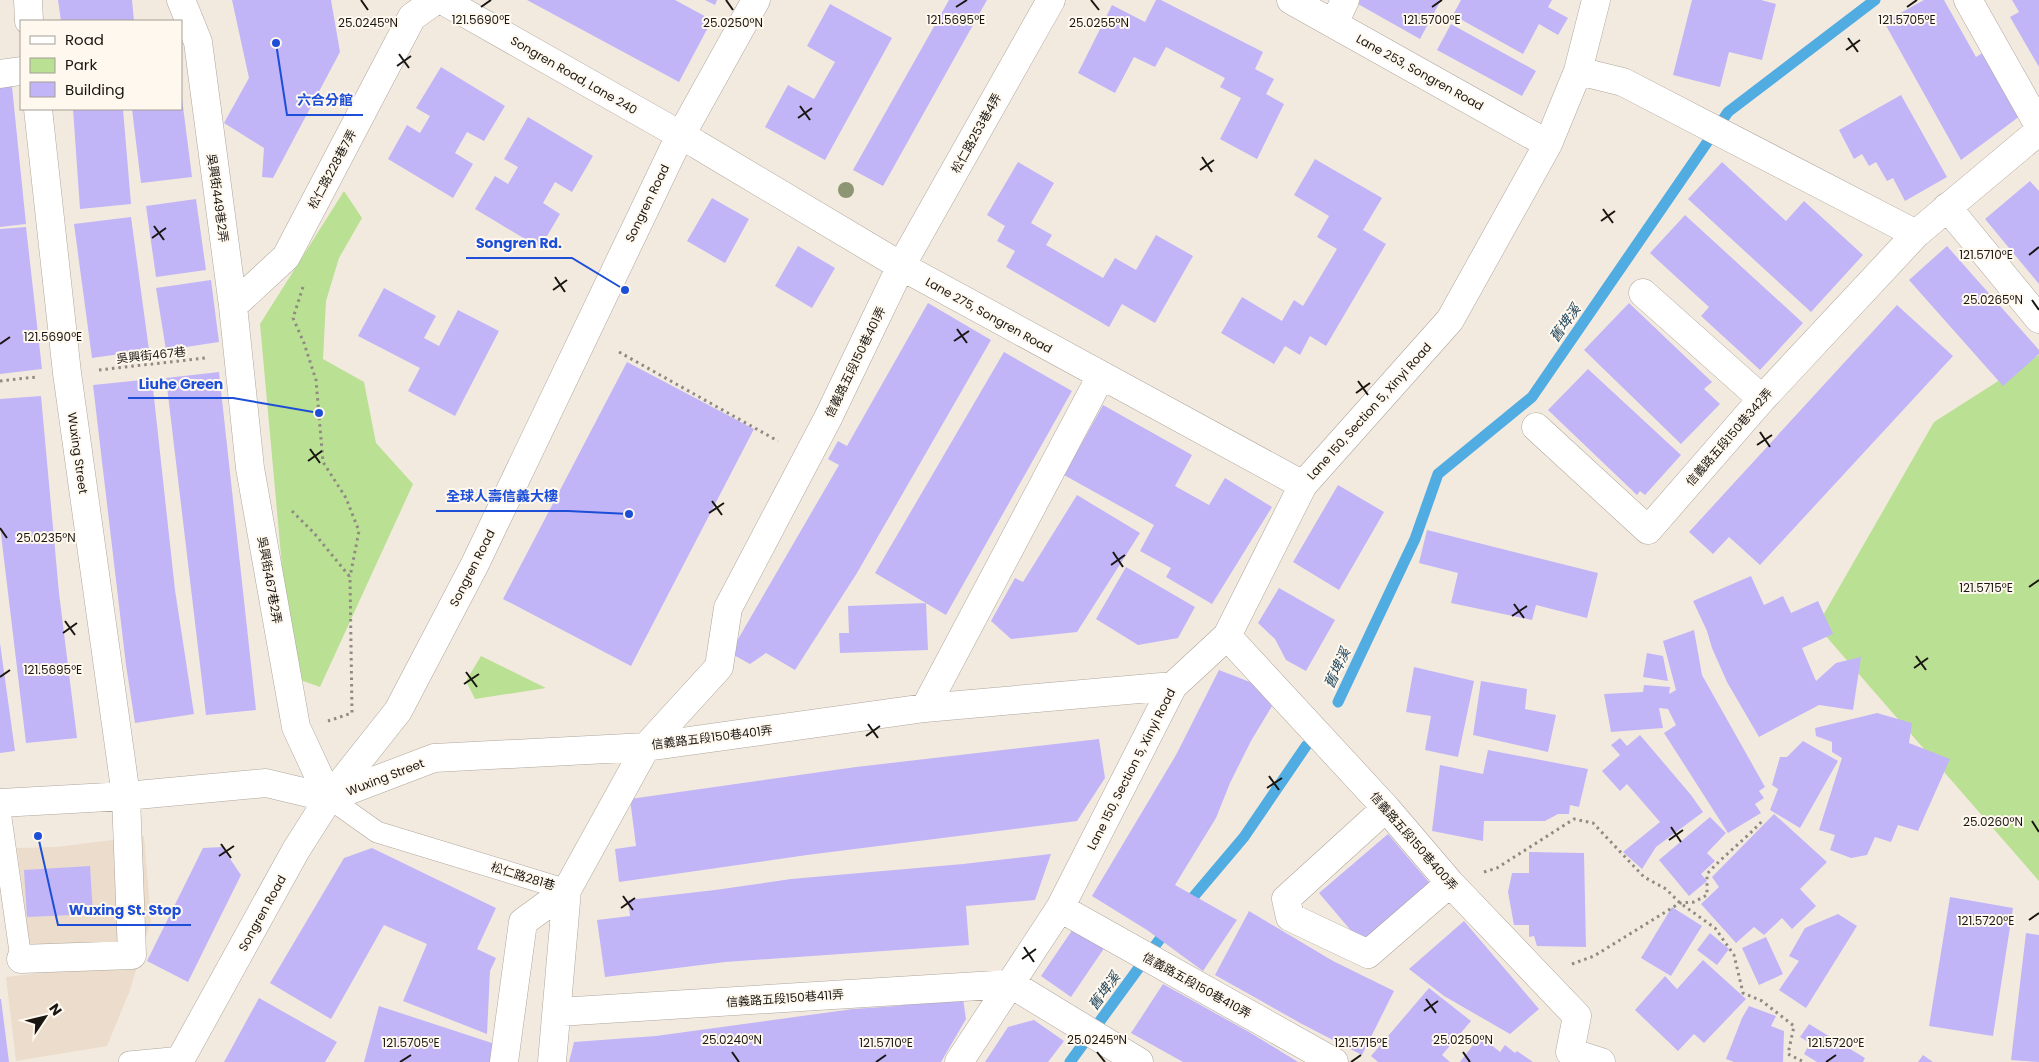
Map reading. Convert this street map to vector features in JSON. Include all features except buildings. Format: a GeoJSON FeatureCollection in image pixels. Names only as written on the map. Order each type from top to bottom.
{"type":"FeatureCollection","features":[{"type":"Feature","properties":{"kind":"street"},"geometry":{"type":"LineString","coordinates":[[28,0],[29,20]]}},
{"type":"Feature","properties":{"kind":"street","name":"吳興街449巷2弄"},"geometry":{"type":"LineString","coordinates":[[180,0],[189,43],[233,306],[238,354]]}},
{"type":"Feature","properties":{"kind":"street","name":"松仁路228巷7弄"},"geometry":{"type":"LineString","coordinates":[[233,306],[286,257],[412,17],[436,0]]}},
{"type":"Feature","properties":{"kind":"street","name":"Songren Road, Lane 240"},"geometry":{"type":"LineString","coordinates":[[442,0],[680,135]]}},
{"type":"Feature","properties":{"kind":"street","name":"Songren Road"},"geometry":{"type":"LineString","coordinates":[[180,1059],[296,850],[329,798],[398,710],[470,573],[680,135],[756,0]]}},
{"type":"Feature","properties":{"kind":"street","name":"松仁路253巷4弄"},"geometry":{"type":"LineString","coordinates":[[901,266],[1051,0]]}},
{"type":"Feature","properties":{"kind":"street","name":"Lane 253, Songren Road"},"geometry":{"type":"LineString","coordinates":[[1291,0],[1339,12],[1548,144]]}},
{"type":"Feature","properties":{"kind":"street","name":"Lane 150, Section 5, Xinyi Road"},"geometry":{"type":"LineString","coordinates":[[959,1062],[1012,984],[1060,908],[1172,686],[1227,636],[1303,485],[1450,320],[1548,144],[1578,71],[1596,0]]}},
{"type":"Feature","properties":{"kind":"street"},"geometry":{"type":"LineString","coordinates":[[1968,0],[2039,126]]}},
{"type":"Feature","properties":{"kind":"street"},"geometry":{"type":"LineString","coordinates":[[0,74],[20,71]]}},
{"type":"Feature","properties":{"kind":"street"},"geometry":{"type":"LineString","coordinates":[[1578,71],[1623,82],[1916,234]]}},
{"type":"Feature","properties":{"kind":"street","name":"Wuxing Street"},"geometry":{"type":"LineString","coordinates":[[38,110],[66,373],[126,796]]}},
{"type":"Feature","properties":{"kind":"street","name":"信義路五段150巷342弄"},"geometry":{"type":"LineString","coordinates":[[1536,427],[1648,530],[1762,399],[1916,234],[2039,131]]}},
{"type":"Feature","properties":{"kind":"street","name":"Lane 275, Songren Road"},"geometry":{"type":"LineString","coordinates":[[680,135],[901,266],[1303,485]]}},
{"type":"Feature","properties":{"kind":"street"},"geometry":{"type":"LineString","coordinates":[[1947,207],[2039,319]]}},
{"type":"Feature","properties":{"kind":"street","name":"信義路五段150巷401弄"},"geometry":{"type":"LineString","coordinates":[[646,746],[719,667],[728,608],[828,418],[901,266]]}},
{"type":"Feature","properties":{"kind":"street"},"geometry":{"type":"LineString","coordinates":[[1644,293],[1762,399]]}},
{"type":"Feature","properties":{"kind":"street","name":"吳興街467巷2弄"},"geometry":{"type":"LineString","coordinates":[[238,354],[250,468],[296,727],[329,798]]}},
{"type":"Feature","properties":{"kind":"street"},"geometry":{"type":"LineString","coordinates":[[925,708],[1101,376]]}},
{"type":"Feature","properties":{"kind":"street","name":"信義路五段150巷400弄"},"geometry":{"type":"LineString","coordinates":[[1227,636],[1386,808],[1450,883],[1577,1016],[1566,1057]]}},
{"type":"Feature","properties":{"kind":"street","name":"信義路五段150巷401弄"},"geometry":{"type":"LineString","coordinates":[[646,746],[925,708],[1172,686]]}},
{"type":"Feature","properties":{"kind":"street"},"geometry":{"type":"LineString","coordinates":[[552,1062],[558,1012],[567,890],[646,746]]}},
{"type":"Feature","properties":{"kind":"street","name":"Wuxing Street"},"geometry":{"type":"LineString","coordinates":[[0,803],[126,796],[266,783],[329,798],[434,758],[646,746]]}},
{"type":"Feature","properties":{"kind":"street"},"geometry":{"type":"LineString","coordinates":[[21,959],[132,955],[126,796]]}},
{"type":"Feature","properties":{"kind":"street"},"geometry":{"type":"LineString","coordinates":[[1386,808],[1286,899],[1290,917],[1368,954],[1450,883]]}},
{"type":"Feature","properties":{"kind":"street","name":"松仁路281巷"},"geometry":{"type":"LineString","coordinates":[[504,1062],[523,922],[567,890]]}},
{"type":"Feature","properties":{"kind":"street","name":"信義路五段150巷410弄"},"geometry":{"type":"LineString","coordinates":[[1060,908],[1334,1062]]}},
{"type":"Feature","properties":{"kind":"street"},"geometry":{"type":"LineString","coordinates":[[1012,984],[1139,1062]]}},
{"type":"Feature","properties":{"kind":"street","name":"信義路五段150巷411弄"},"geometry":{"type":"LineString","coordinates":[[558,1012],[1012,984]]}},
{"type":"Feature","properties":{"kind":"street"},"geometry":{"type":"LineString","coordinates":[[1566,1057],[1601,1062]]}},
{"type":"Feature","properties":{"kind":"lane","name":"松仁路281巷"},"geometry":{"type":"LineString","coordinates":[[329,798],[377,832],[567,890]]}},
{"type":"Feature","properties":{"kind":"lane"},"geometry":{"type":"LineString","coordinates":[[0,811],[21,959]]}},
{"type":"Feature","properties":{"kind":"lane"},"geometry":{"type":"LineString","coordinates":[[129,1062],[180,1059]]}},
{"type":"Feature","properties":{"kind":"path"},"geometry":{"type":"LineString","coordinates":[[286,257],[303,288],[293,318],[304,343],[316,380],[323,462],[346,498],[359,531],[350,577],[352,713],[324,722]]}},
{"type":"Feature","properties":{"kind":"path"},"geometry":{"type":"LineString","coordinates":[[619,352],[780,442]]}},
{"type":"Feature","properties":{"kind":"path","name":"吳興街467巷"},"geometry":{"type":"LineString","coordinates":[[66,373],[238,354]]}},
{"type":"Feature","properties":{"kind":"path"},"geometry":{"type":"LineString","coordinates":[[288,507],[314,533],[350,577]]}},
{"type":"Feature","properties":{"kind":"path"},"geometry":{"type":"LineString","coordinates":[[1450,883],[1497,868],[1574,819],[1593,823],[1644,877],[1666,888],[1680,903],[1715,928],[1734,955],[1742,994],[1762,1001],[1794,1026],[1788,1054],[1804,1062]]}},
{"type":"Feature","properties":{"kind":"path"},"geometry":{"type":"LineString","coordinates":[[1539,977],[1594,956],[1680,903],[1694,902],[1707,895],[1706,874],[1722,857],[1747,838],[1764,819]]}},
{"type":"Feature","properties":{"kind":"shaded area"},"geometry":{"type":"Polygon","coordinates":[[[144,836],[151,921],[130,990],[107,1046],[16,1061],[6,977],[33,974],[17,848],[56,847],[144,836]]]}},
{"type":"Feature","properties":{"kind":"green space"},"geometry":{"type":"Polygon","coordinates":[[[344,191],[362,218],[339,258],[326,301],[323,359],[364,382],[376,443],[413,484],[320,687],[292,677],[260,324],[344,191]]]}},
{"type":"Feature","properties":{"kind":"green space"},"geometry":{"type":"Polygon","coordinates":[[[2039,355],[2039,881],[1817,626],[1934,422],[2039,355]]]}},
{"type":"Feature","properties":{"kind":"green space"},"geometry":{"type":"Polygon","coordinates":[[[481,656],[546,688],[475,699],[466,681],[481,656]]]}},
{"type":"Feature","properties":{"kind":"waterway","name":"舊埤溪"},"geometry":{"type":"LineString","coordinates":[[1338,702],[1415,539],[1438,474],[1532,397],[1728,112],[1875,0]]}},
{"type":"Feature","properties":{"kind":"waterway","name":"舊埤溪"},"geometry":{"type":"LineString","coordinates":[[1184,908],[1244,837],[1306,746]]}},
{"type":"Feature","properties":{"kind":"waterway","name":"舊埤溪"},"geometry":{"type":"LineString","coordinates":[[1070,1062],[1168,928]]}},
{"type":"Feature","properties":{"kind":"place","name":"六合分館"},"geometry":{"type":"Point","coordinates":[276,43]}},
{"type":"Feature","properties":{"kind":"place","name":"Songren Rd."},"geometry":{"type":"Point","coordinates":[625,290]}},
{"type":"Feature","properties":{"kind":"place","name":"Liuhe Green"},"geometry":{"type":"Point","coordinates":[319,413]}},
{"type":"Feature","properties":{"kind":"place","name":"全球人壽信義大樓"},"geometry":{"type":"Point","coordinates":[629,514]}},
{"type":"Feature","properties":{"kind":"place","name":"Wuxing St. Stop"},"geometry":{"type":"Point","coordinates":[38,836]}}]}
